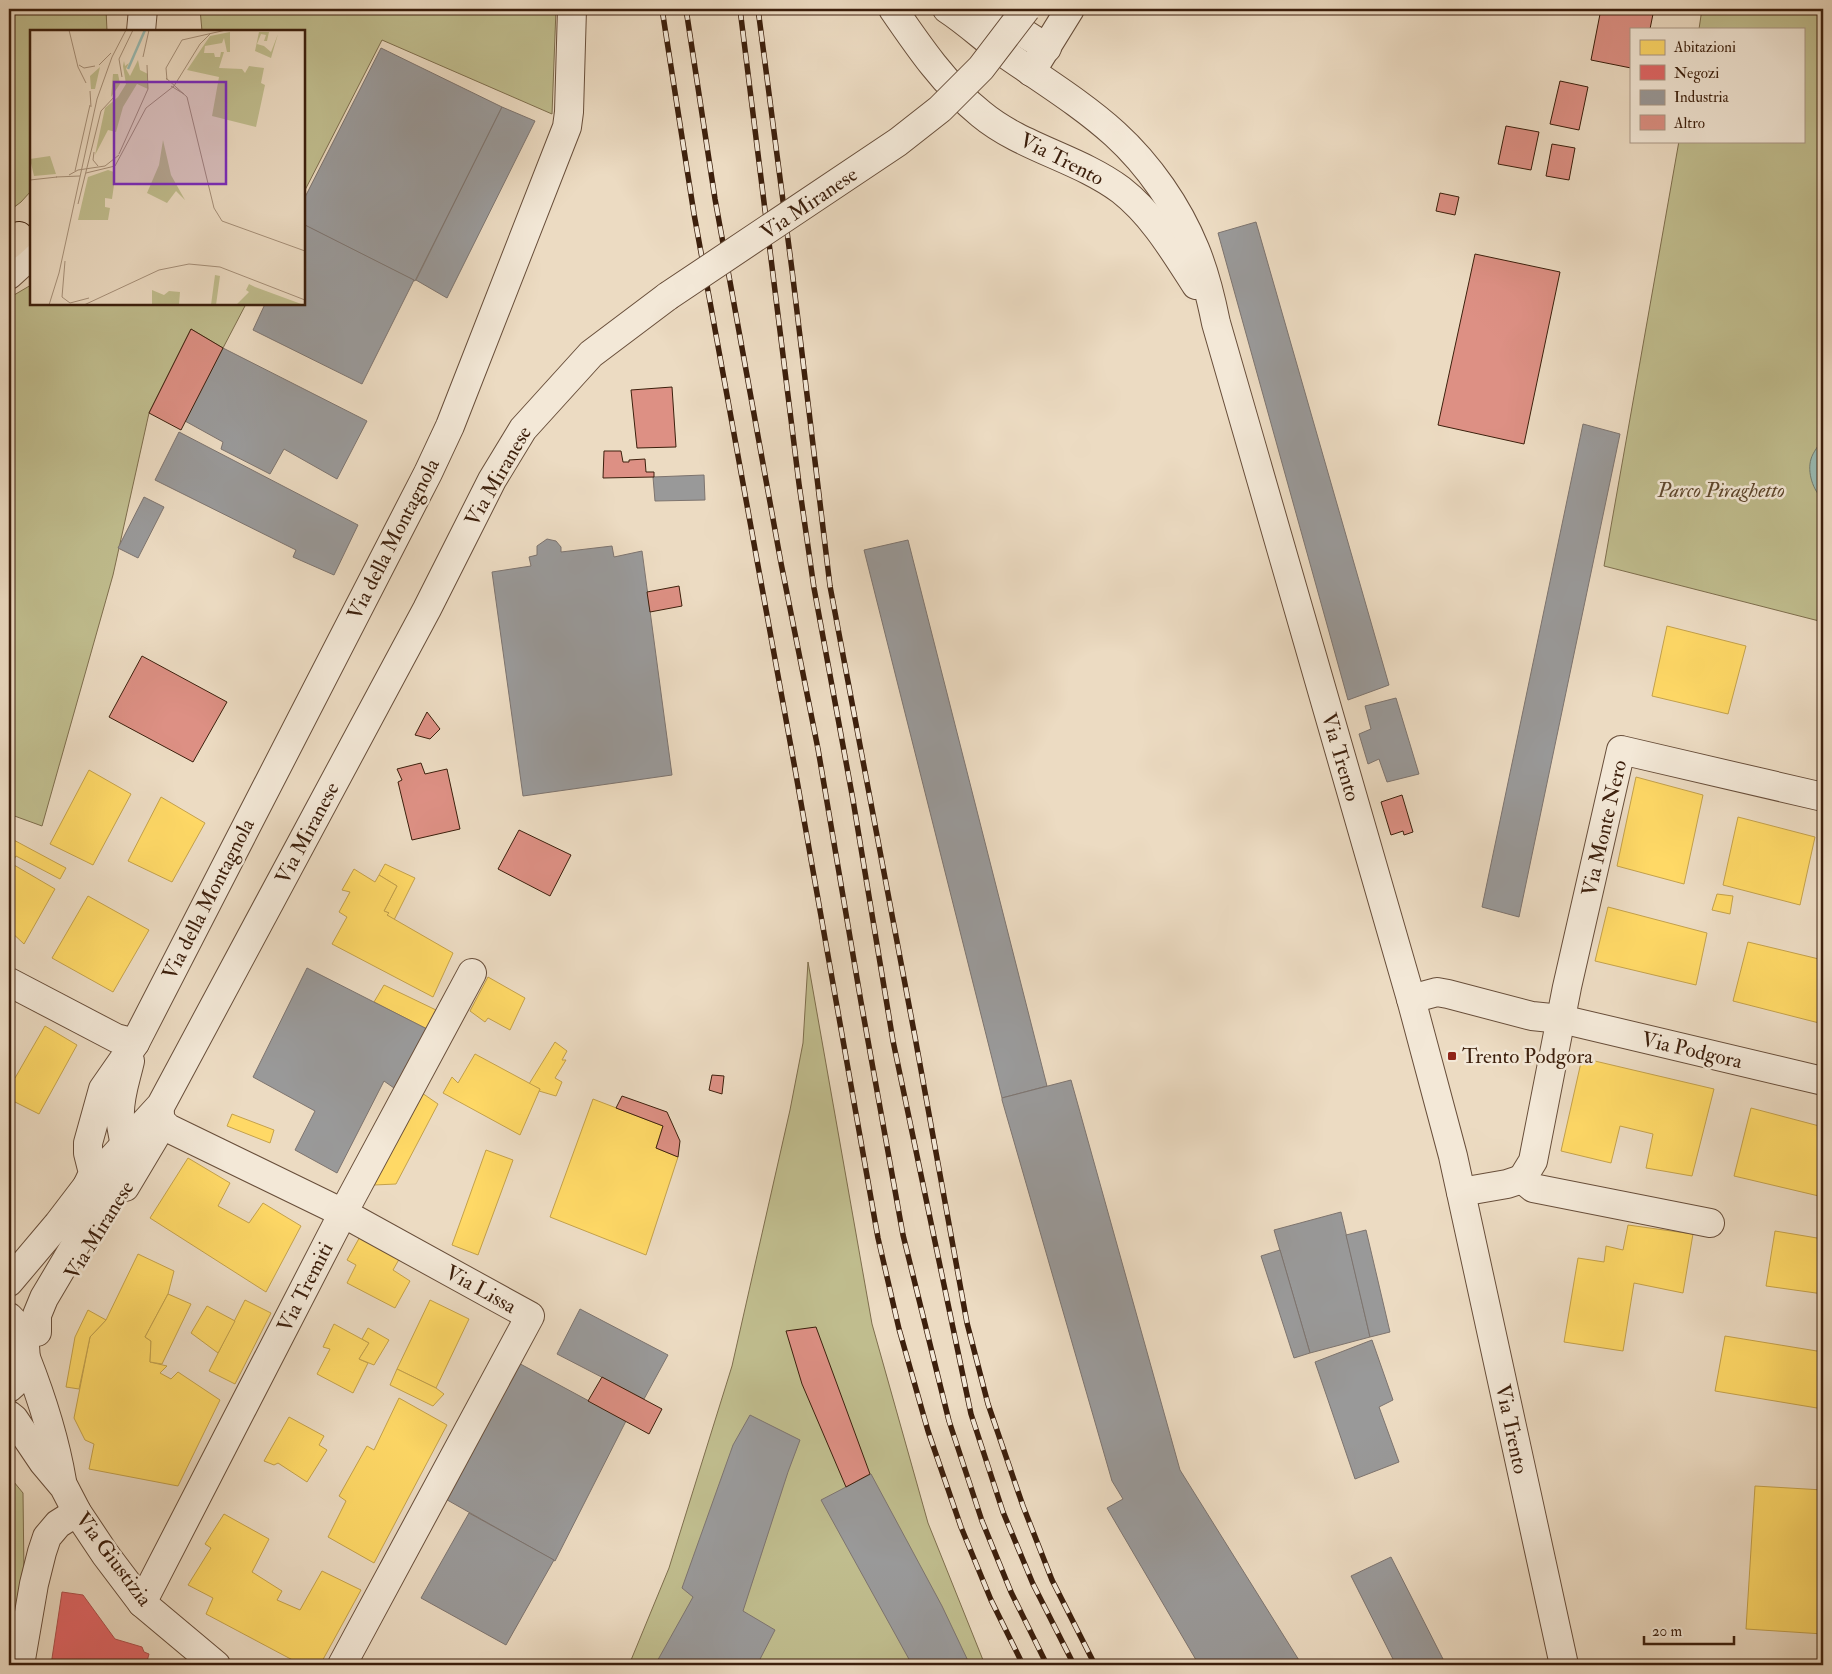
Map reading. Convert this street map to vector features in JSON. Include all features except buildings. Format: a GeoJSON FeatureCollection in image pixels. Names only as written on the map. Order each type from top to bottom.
{"type":"FeatureCollection","features":[{"type":"Feature","properties":{"kind":"street"},"geometry":{"type":"LineString","coordinates":[[141,30],[143,9]]}},
{"type":"Feature","properties":{"kind":"street","name":"Via della Montagnola"},"geometry":{"type":"LineString","coordinates":[[135,1042],[424,481],[450,426],[567,127],[572,9]]}},
{"type":"Feature","properties":{"kind":"street","name":"Via Trento"},"geometry":{"type":"LineString","coordinates":[[894,9],[935,68],[981,114],[1014,135],[1090,172],[1121,190],[1154,221],[1198,289],[1216,323]]}},
{"type":"Feature","properties":{"kind":"street","name":"Via Trento"},"geometry":{"type":"LineString","coordinates":[[947,9],[1115,134],[1147,168],[1173,207],[1195,249],[1208,285],[1216,323],[1412,999],[1453,1156],[1564,1665]]}},
{"type":"Feature","properties":{"kind":"street"},"geometry":{"type":"LineString","coordinates":[[986,9],[1047,48]]}},
{"type":"Feature","properties":{"kind":"street","name":"Via Miranese"},"geometry":{"type":"LineString","coordinates":[[9,1282],[87,1186],[156,1115],[428,609],[492,480],[523,429],[591,354],[668,296],[883,153],[940,109],[980,68],[1026,9]]}},
{"type":"Feature","properties":{"kind":"street"},"geometry":{"type":"LineString","coordinates":[[1032,72],[1070,9]]}},
{"type":"Feature","properties":{"kind":"street"},"geometry":{"type":"LineString","coordinates":[[9,275],[20,241]]}},
{"type":"Feature","properties":{"kind":"street","name":"Via Monte Nero"},"geometry":{"type":"LineString","coordinates":[[1561,1019],[1621,750],[1823,797]]}},
{"type":"Feature","properties":{"kind":"street","name":"Via Tremiti"},"geometry":{"type":"LineString","coordinates":[[142,1603],[343,1213],[472,973]]}},
{"type":"Feature","properties":{"kind":"street"},"geometry":{"type":"LineString","coordinates":[[9,982],[116,1038],[135,1042]]}},
{"type":"Feature","properties":{"kind":"street","name":"Via Podgora"},"geometry":{"type":"LineString","coordinates":[[1412,999],[1437,992],[1448,994],[1532,1016],[1561,1019],[1823,1081]]}},
{"type":"Feature","properties":{"kind":"street"},"geometry":{"type":"LineString","coordinates":[[1461,1192],[1507,1184],[1522,1179],[1533,1161],[1561,1019]]}},
{"type":"Feature","properties":{"kind":"street"},"geometry":{"type":"LineString","coordinates":[[9,1388],[19,1376],[30,1347],[40,1306],[79,1236],[120,1172],[126,1156],[126,1146],[120,1123],[120,1102],[135,1042]]}},
{"type":"Feature","properties":{"kind":"street"},"geometry":{"type":"LineString","coordinates":[[87,1186],[93,1173],[88,1153],[88,1143],[103,1089],[135,1042]]}},
{"type":"Feature","properties":{"kind":"street","name":"Via Lissa"},"geometry":{"type":"LineString","coordinates":[[120,1102],[130,1119],[141,1122],[156,1115],[168,1128],[343,1213],[530,1316],[342,1665]]}},
{"type":"Feature","properties":{"kind":"street","name":"Via Miranese"},"geometry":{"type":"LineString","coordinates":[[30,1347],[91,1239],[142,1161],[159,1130],[156,1115]]}},
{"type":"Feature","properties":{"kind":"street"},"geometry":{"type":"LineString","coordinates":[[1522,1179],[1533,1188],[1710,1223]]}},
{"type":"Feature","properties":{"kind":"street","name":"Via Giustizia"},"geometry":{"type":"LineString","coordinates":[[9,1317],[30,1347],[35,1381],[58,1456],[64,1487]]}},
{"type":"Feature","properties":{"kind":"street","name":"Via Giustizia"},"geometry":{"type":"LineString","coordinates":[[9,1415],[14,1419],[43,1462],[64,1487],[77,1512],[105,1554],[142,1603],[216,1665]]}},
{"type":"Feature","properties":{"kind":"street"},"geometry":{"type":"LineString","coordinates":[[20,1665],[34,1584],[45,1544],[58,1524],[77,1512]]}},
{"type":"Feature","properties":{"kind":"green space"},"geometry":{"type":"Polygon","coordinates":[[[9,9],[106,9],[107,30],[30,30],[30,192],[9,211],[9,9]]]}},
{"type":"Feature","properties":{"kind":"green space"},"geometry":{"type":"Polygon","coordinates":[[[200,9],[556,9],[552,114],[382,40],[305,190],[305,30],[202,30],[200,9]]]}},
{"type":"Feature","properties":{"kind":"green space","name":"Parco Piraghetto"},"geometry":{"type":"Polygon","coordinates":[[[1702,9],[1823,9],[1823,622],[1604,566],[1679,142],[1804,142],[1804,28],[1699,28],[1702,9]]]}},
{"type":"Feature","properties":{"kind":"green space"},"geometry":{"type":"Polygon","coordinates":[[[30,286],[30,305],[245,305],[223,348],[191,329],[149,413],[113,575],[42,826],[9,814],[9,298],[30,286]]]}},
{"type":"Feature","properties":{"kind":"green space"},"geometry":{"type":"Polygon","coordinates":[[[808,962],[872,1324],[928,1523],[985,1665],[629,1665],[669,1568],[732,1366],[790,1110],[803,1043],[808,962]]]}},
{"type":"Feature","properties":{"kind":"green space"},"geometry":{"type":"Polygon","coordinates":[[[9,1476],[23,1493],[24,1576],[9,1665],[9,1476]]]}},
{"type":"Feature","properties":{"kind":"water"},"geometry":{"type":"Polygon","coordinates":[[[1823,439],[1823,499],[1819,496],[1814,486],[1810,475],[1810,464],[1812,456],[1823,439]]]}},
{"type":"Feature","properties":{"kind":"railway"},"geometry":{"type":"LineString","coordinates":[[662,9],[694,214],[878,1238],[899,1329],[928,1431],[961,1527],[991,1600],[1023,1665]]}},
{"type":"Feature","properties":{"kind":"railway"},"geometry":{"type":"LineString","coordinates":[[686,9],[715,199],[781,563],[818,749],[903,1235],[949,1421],[982,1521],[1011,1592],[1047,1665]]}},
{"type":"Feature","properties":{"kind":"railway"},"geometry":{"type":"LineString","coordinates":[[740,9],[799,484],[814,588],[853,800],[893,1041],[971,1414],[1003,1512],[1033,1584],[1074,1665]]}},
{"type":"Feature","properties":{"kind":"railway"},"geometry":{"type":"LineString","coordinates":[[758,9],[830,586],[967,1323],[988,1404],[1023,1506],[1052,1580],[1095,1665]]}},
{"type":"Feature","properties":{"kind":"place","name":"Trento Podgora"},"geometry":{"type":"Point","coordinates":[1452,1056]}}]}
